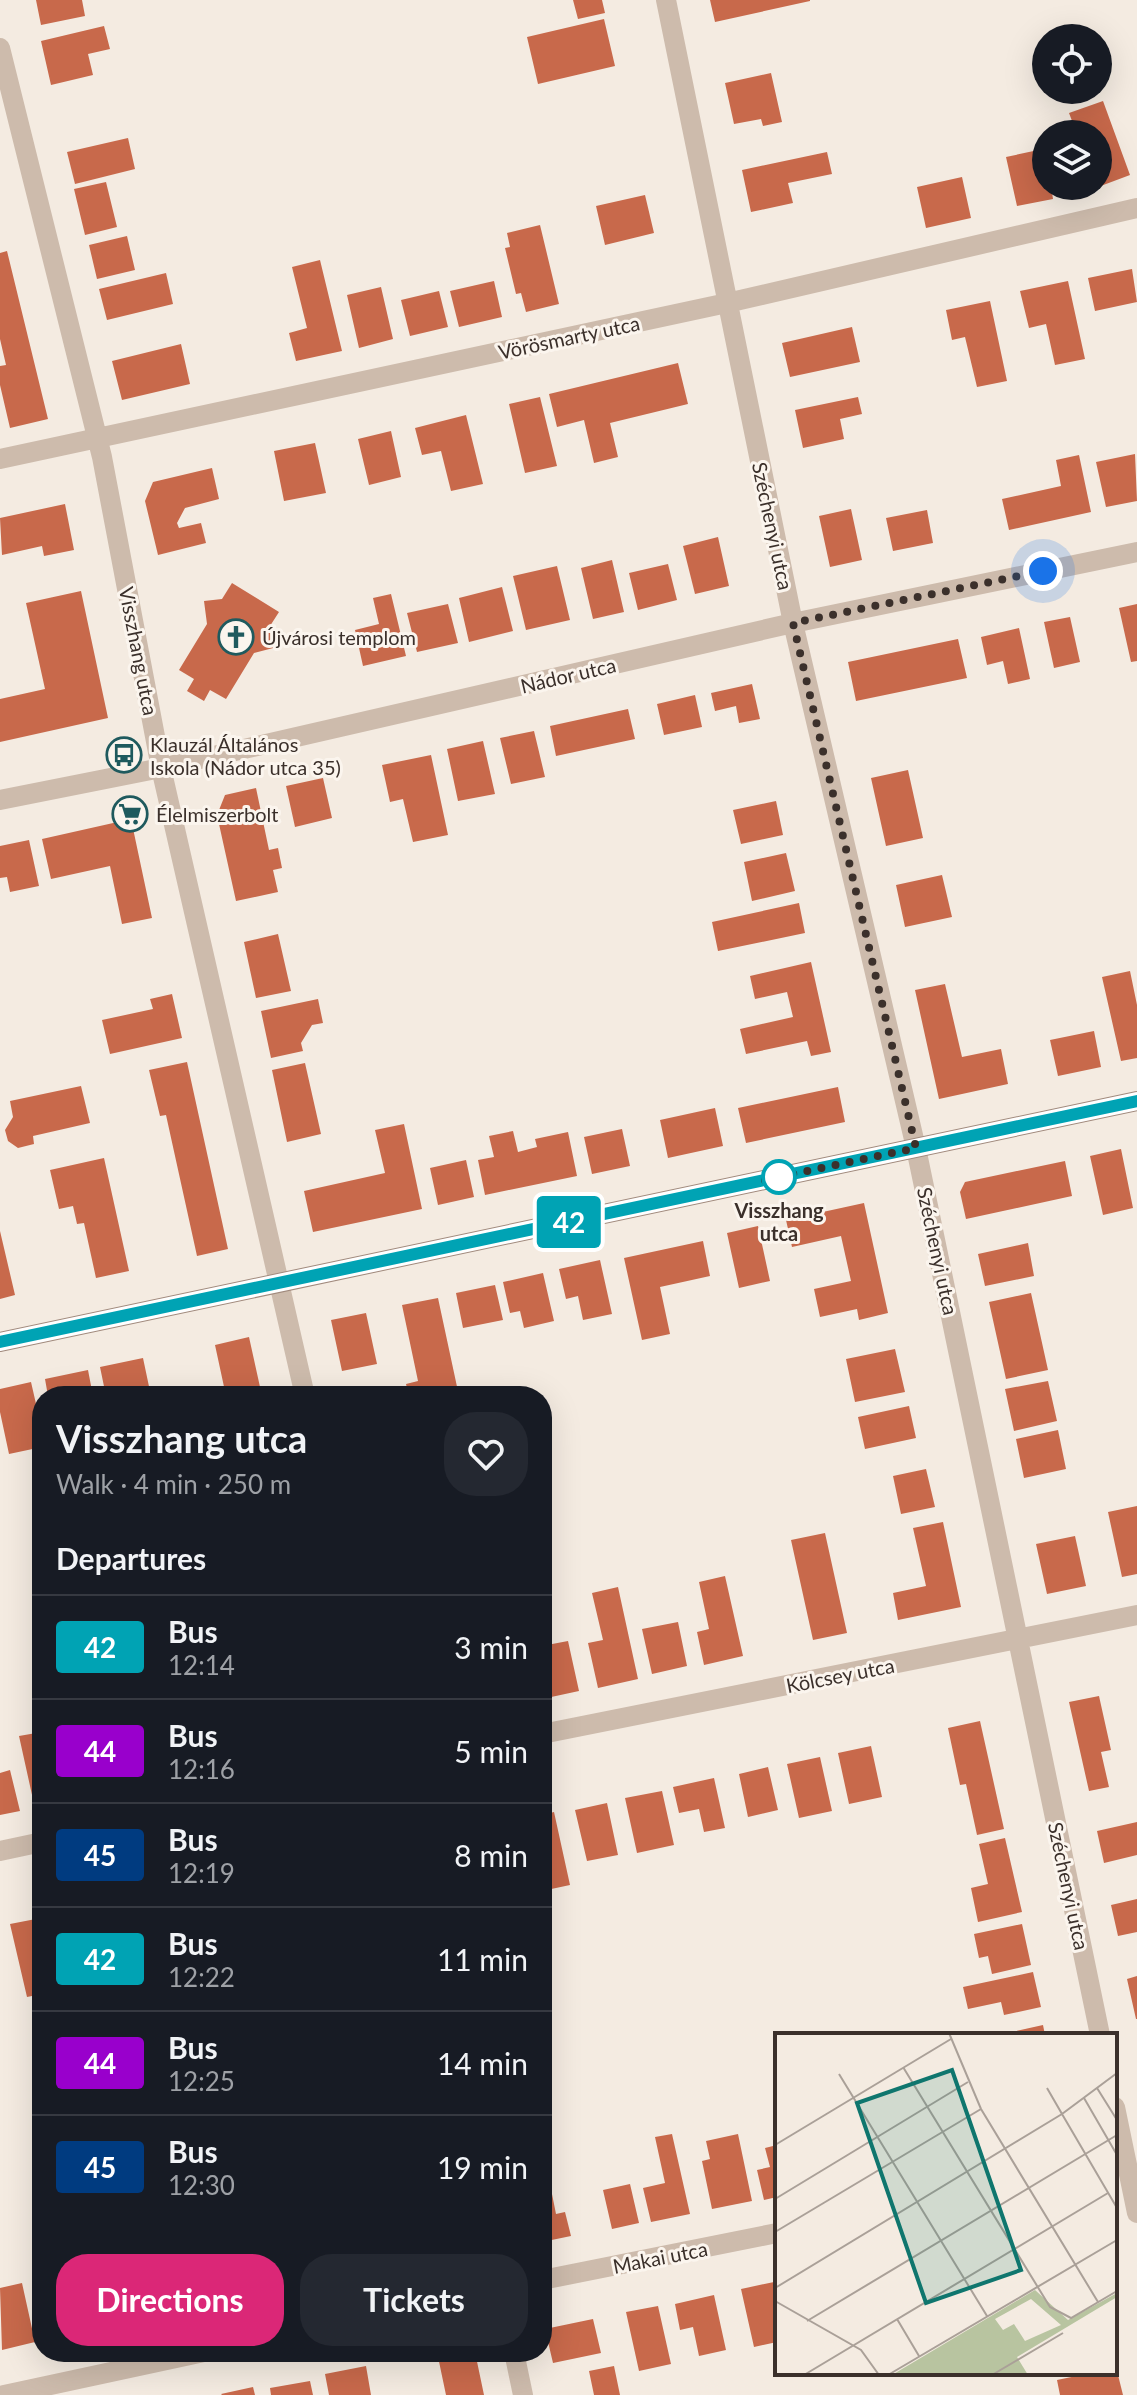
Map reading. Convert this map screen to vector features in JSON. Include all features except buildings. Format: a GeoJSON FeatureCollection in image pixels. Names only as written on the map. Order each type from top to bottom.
{"type":"FeatureCollection","features":[{"type":"Feature","properties":{"kind":"street","name":"Széchenyi utca"},"geometry":{"type":"LineString","coordinates":[[666,0],[793,623],[916,1148],[1100,2033]]}},
{"type":"Feature","properties":{"kind":"street","name":"Visszhang utca"},"geometry":{"type":"LineString","coordinates":[[0,48],[97,437],[161,768],[303,1386]]}},
{"type":"Feature","properties":{"kind":"street","name":"Vörösmarty utca"},"geometry":{"type":"LineString","coordinates":[[0,459],[727,303],[1137,208]]}},
{"type":"Feature","properties":{"kind":"street","name":"Nádor utca"},"geometry":{"type":"LineString","coordinates":[[0,800],[161,768],[793,623],[1137,552]]}},
{"type":"Feature","properties":{"kind":"street"},"geometry":{"type":"LineString","coordinates":[[0,1342],[1137,1101]]}},
{"type":"Feature","properties":{"kind":"street","name":"Kölcsey utca"},"geometry":{"type":"LineString","coordinates":[[552,1732],[1137,1615]]}},
{"type":"Feature","properties":{"kind":"street"},"geometry":{"type":"LineString","coordinates":[[0,1851],[32,1844]]}},
{"type":"Feature","properties":{"kind":"street"},"geometry":{"type":"LineString","coordinates":[[1117,2117],[1137,2213]]}},
{"type":"Feature","properties":{"kind":"street","name":"Makai utca"},"geometry":{"type":"LineString","coordinates":[[552,2278],[775,2233]]}},
{"type":"Feature","properties":{"kind":"street"},"geometry":{"type":"LineString","coordinates":[[4,2395],[157,2362]]}},
{"type":"Feature","properties":{"kind":"street"},"geometry":{"type":"LineString","coordinates":[[516,2362],[523,2395]]}},
{"type":"Feature","properties":{"kind":"bus line","name":"42"},"geometry":{"type":"LineString","coordinates":[[0,1342],[1137,1101]]}},
{"type":"Feature","properties":{"kind":"place","name":"Újvárosi templom"},"geometry":{"type":"Point","coordinates":[236,637]}},
{"type":"Feature","properties":{"kind":"place","name":"Klauzál Általános Iskola (Nádor utca 35)"},"geometry":{"type":"Point","coordinates":[124,755]}},
{"type":"Feature","properties":{"kind":"place","name":"Élelmiszerbolt"},"geometry":{"type":"Point","coordinates":[130,814]}},
{"type":"Feature","properties":{"kind":"place","name":"Visszhang utca"},"geometry":{"type":"Point","coordinates":[779,1177]}},
{"type":"Feature","properties":{"kind":"route"},"geometry":{"type":"LineString","coordinates":[[779,1177],[765,1180],[916,1148],[793,623],[1043,571]]}}]}
